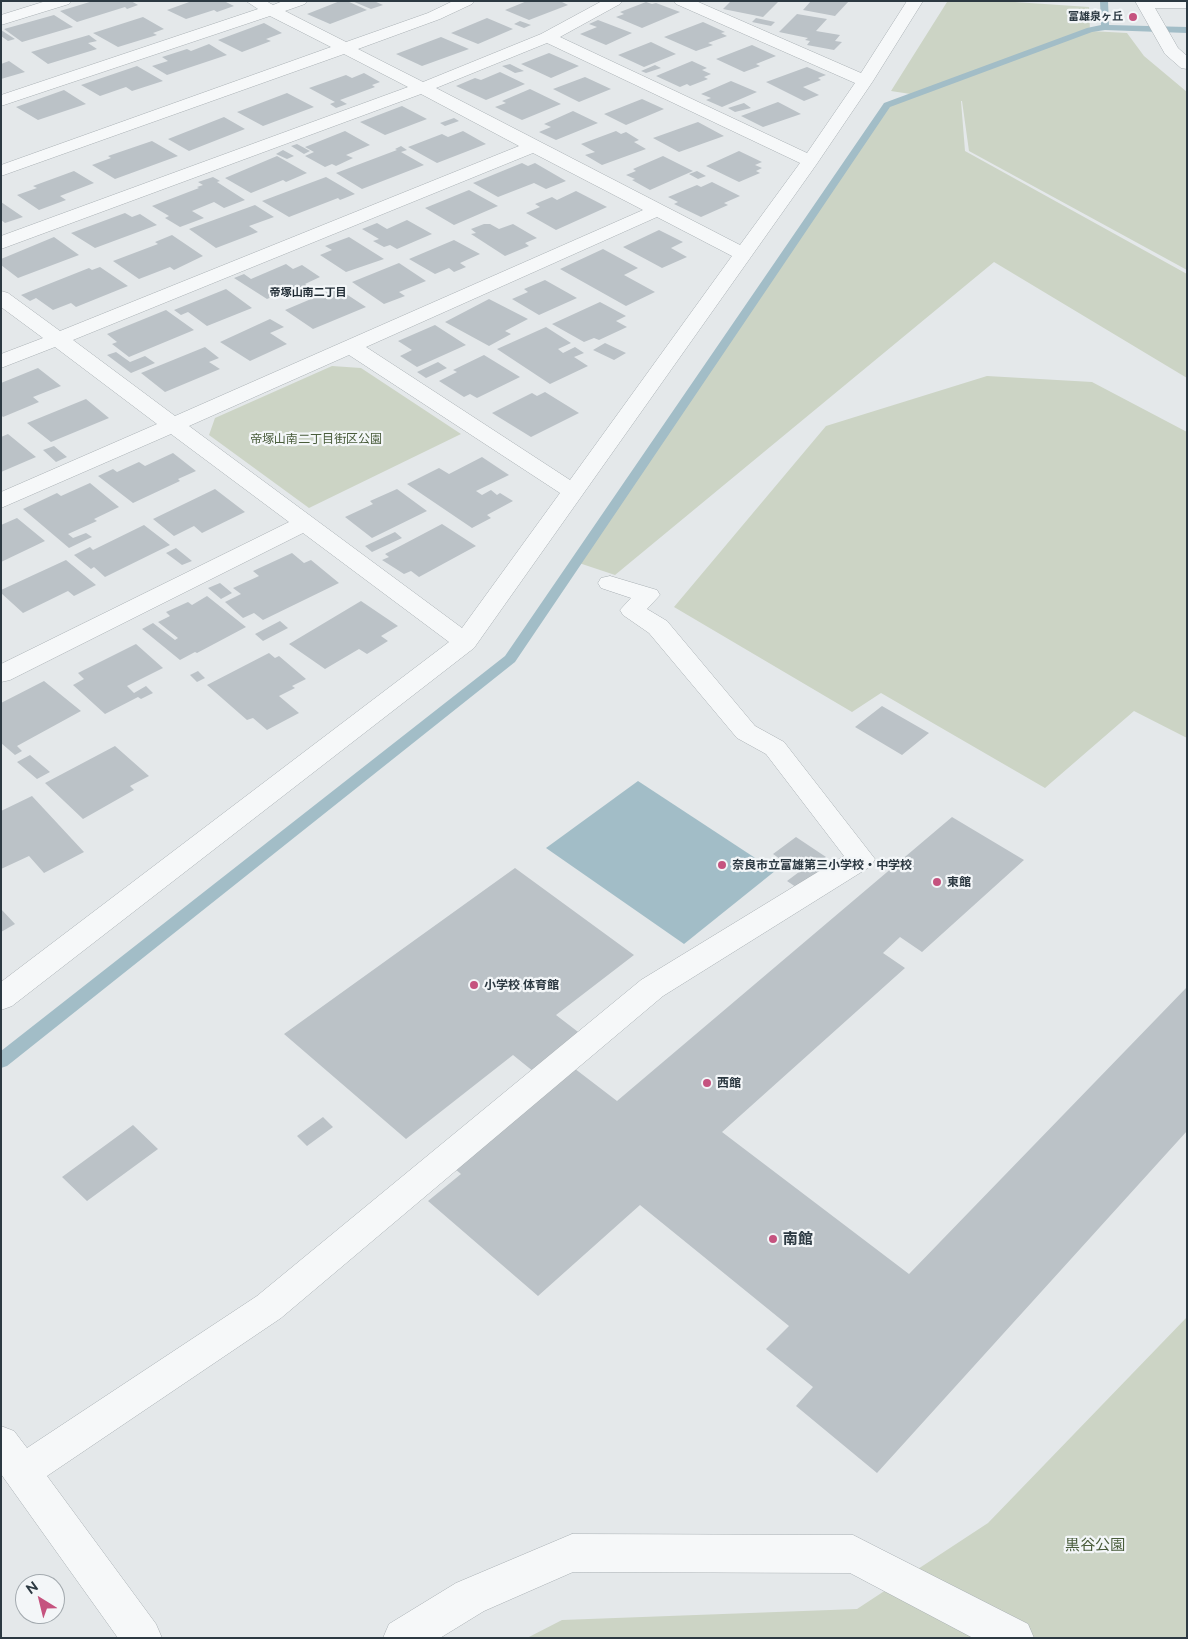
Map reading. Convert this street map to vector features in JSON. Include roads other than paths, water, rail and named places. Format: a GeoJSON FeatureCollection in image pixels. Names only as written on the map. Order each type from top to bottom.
{"type":"FeatureCollection","features":[{"type":"Feature","properties":{"kind":"street"},"geometry":{"type":"LineString","coordinates":[[1,20],[63,1]]}},
{"type":"Feature","properties":{"kind":"street"},"geometry":{"type":"LineString","coordinates":[[254,1],[744,255]]}},
{"type":"Feature","properties":{"kind":"street"},"geometry":{"type":"LineString","coordinates":[[1,101],[299,1]]}},
{"type":"Feature","properties":{"kind":"street"},"geometry":{"type":"LineString","coordinates":[[1,171],[434,16],[466,1]]}},
{"type":"Feature","properties":{"kind":"street"},"geometry":{"type":"LineString","coordinates":[[1,244],[422,88],[547,37],[614,1]]}},
{"type":"Feature","properties":{"kind":"street"},"geometry":{"type":"LineString","coordinates":[[682,1],[865,81]]}},
{"type":"Feature","properties":{"kind":"street"},"geometry":{"type":"LineString","coordinates":[[1,998],[465,642],[810,161],[865,81],[915,1]]}},
{"type":"Feature","properties":{"kind":"street"},"geometry":{"type":"LineString","coordinates":[[1143,2],[1187,3]]}},
{"type":"Feature","properties":{"kind":"street"},"geometry":{"type":"LineString","coordinates":[[1143,2],[1171,52],[1187,64]]}},
{"type":"Feature","properties":{"kind":"street"},"geometry":{"type":"LineString","coordinates":[[547,37],[810,161]]}},
{"type":"Feature","properties":{"kind":"street"},"geometry":{"type":"LineString","coordinates":[[1,362],[534,146]]}},
{"type":"Feature","properties":{"kind":"street"},"geometry":{"type":"LineString","coordinates":[[1,501],[658,210]]}},
{"type":"Feature","properties":{"kind":"street"},"geometry":{"type":"LineString","coordinates":[[1,297],[465,642]]}},
{"type":"Feature","properties":{"kind":"street"},"geometry":{"type":"LineString","coordinates":[[350,346],[572,491]]}},
{"type":"Feature","properties":{"kind":"street"},"geometry":{"type":"LineString","coordinates":[[1,674],[305,523]]}},
{"type":"Feature","properties":{"kind":"street"},"geometry":{"type":"LineString","coordinates":[[142,1638],[12,1457],[268,1307],[652,988],[860,859],[775,748],[746,732],[658,627],[632,610],[648,596],[610,582]]}},
{"type":"Feature","properties":{"kind":"street"},"geometry":{"type":"LineString","coordinates":[[404,1638],[470,1597],[572,1553],[601,1553],[853,1554],[1014,1638]]}},
{"type":"Feature","properties":{"kind":"water"},"geometry":{"type":"Polygon","coordinates":[[[638,781],[775,871],[684,944],[546,848],[638,781]]]}},
{"type":"Feature","properties":{"kind":"waterway"},"geometry":{"type":"LineString","coordinates":[[1104,1],[1105,27]]}},
{"type":"Feature","properties":{"kind":"waterway"},"geometry":{"type":"LineString","coordinates":[[1,1061],[510,659],[887,105],[1090,30],[1105,27]]}},
{"type":"Feature","properties":{"kind":"waterway"},"geometry":{"type":"LineString","coordinates":[[1105,27],[1187,30]]}},
{"type":"Feature","properties":{"kind":"place","name":"富雄泉ヶ丘"},"geometry":{"type":"Point","coordinates":[1133,17]}},
{"type":"Feature","properties":{"kind":"place","name":"奈良市立富雄第三小学校・中学校"},"geometry":{"type":"Point","coordinates":[722,865]}},
{"type":"Feature","properties":{"kind":"place","name":"東館"},"geometry":{"type":"Point","coordinates":[937,882]}},
{"type":"Feature","properties":{"kind":"place","name":"小学校 体育館"},"geometry":{"type":"Point","coordinates":[474,985]}},
{"type":"Feature","properties":{"kind":"place","name":"西館"},"geometry":{"type":"Point","coordinates":[707,1083]}},
{"type":"Feature","properties":{"kind":"place","name":"南館"},"geometry":{"type":"Point","coordinates":[773,1239]}},
{"type":"Feature","properties":{"kind":"district","name":"帝塚山南二丁目"},"geometry":{"type":"Point","coordinates":[308,293]}},
{"type":"Feature","properties":{"kind":"park label","name":"帝塚山南二丁目街区公園"},"geometry":{"type":"Point","coordinates":[316,439]}},
{"type":"Feature","properties":{"kind":"park label","name":"黒谷公園"},"geometry":{"type":"Point","coordinates":[1095,1545]}}]}
